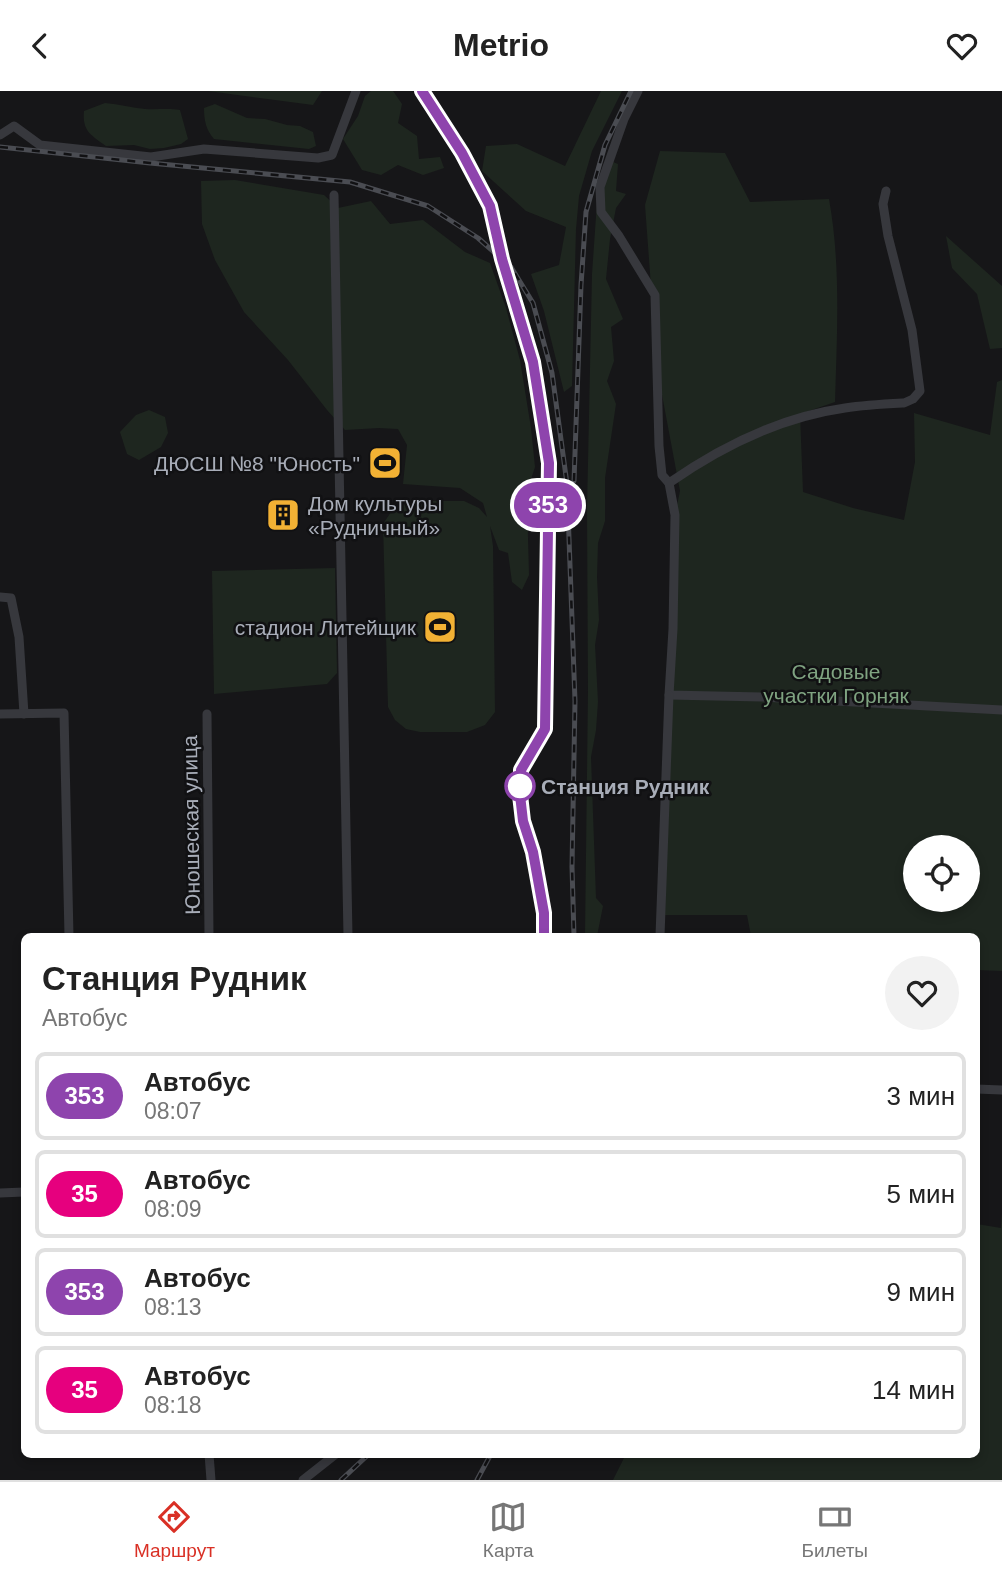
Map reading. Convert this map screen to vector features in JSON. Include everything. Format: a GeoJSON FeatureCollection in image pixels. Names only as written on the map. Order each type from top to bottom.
{"type":"FeatureCollection","features":[{"type":"Feature","properties":{"kind":"street"},"geometry":{"type":"LineString","coordinates":[[0,135],[15,126],[40,145],[151,157],[204,149],[318,158],[332,155],[356,91]]}},
{"type":"Feature","properties":{"kind":"street"},"geometry":{"type":"LineString","coordinates":[[422,91],[462,153],[490,206],[502,259],[533,362],[549,463],[545,729],[521,770],[520,795],[523,821],[533,852],[544,913],[544,933]]}},
{"type":"Feature","properties":{"kind":"street"},"geometry":{"type":"LineString","coordinates":[[638,91],[624,119],[600,187],[601,212],[655,295],[659,446],[662,475],[669,483],[675,515],[660,933]]}},
{"type":"Feature","properties":{"kind":"street"},"geometry":{"type":"LineString","coordinates":[[669,483],[708,457],[777,425],[845,408],[904,403],[913,399],[920,391],[912,330],[888,236],[883,204],[886,191]]}},
{"type":"Feature","properties":{"kind":"street"},"geometry":{"type":"LineString","coordinates":[[334,195],[348,933]]}},
{"type":"Feature","properties":{"kind":"street"},"geometry":{"type":"LineString","coordinates":[[0,597],[11,598],[19,637],[24,713]]}},
{"type":"Feature","properties":{"kind":"street"},"geometry":{"type":"LineString","coordinates":[[669,695],[762,697],[1002,710]]}},
{"type":"Feature","properties":{"kind":"street"},"geometry":{"type":"LineString","coordinates":[[0,714],[64,713],[69,933]]}},
{"type":"Feature","properties":{"kind":"street","name":"Юношеская улица"},"geometry":{"type":"LineString","coordinates":[[207,714],[209,933]]}},
{"type":"Feature","properties":{"kind":"street"},"geometry":{"type":"LineString","coordinates":[[980,1089],[1002,1090]]}},
{"type":"Feature","properties":{"kind":"street"},"geometry":{"type":"LineString","coordinates":[[0,1193],[21,1192]]}},
{"type":"Feature","properties":{"kind":"street"},"geometry":{"type":"LineString","coordinates":[[209,1458],[211,1480]]}},
{"type":"Feature","properties":{"kind":"street"},"geometry":{"type":"LineString","coordinates":[[303,1480],[331,1458]]}},
{"type":"Feature","properties":{"kind":"green space"},"geometry":{"type":"Polygon","coordinates":[[[208,91],[322,91],[313,105],[208,91]]]}},
{"type":"Feature","properties":{"kind":"green space"},"geometry":{"type":"Polygon","coordinates":[[[371,91],[393,91],[402,104],[398,123],[417,136],[419,159],[440,157],[444,168],[423,175],[398,165],[381,175],[362,170],[343,139],[358,116],[365,96],[371,91]]]}},
{"type":"Feature","properties":{"kind":"green space"},"geometry":{"type":"Polygon","coordinates":[[[601,91],[622,91],[592,151],[579,196],[572,386],[564,392],[544,311],[531,274],[559,265],[566,227],[526,211],[482,171],[486,146],[517,144],[565,166],[601,91]]]}},
{"type":"Feature","properties":{"kind":"green space"},"geometry":{"type":"Polygon","coordinates":[[[105,103],[145,109],[180,110],[188,139],[181,144],[164,148],[106,146],[89,132],[84,123],[84,111],[105,103]]]}},
{"type":"Feature","properties":{"kind":"green space"},"geometry":{"type":"Polygon","coordinates":[[[215,104],[247,118],[300,126],[313,132],[316,146],[309,149],[214,139],[206,125],[204,108],[215,104]]]}},
{"type":"Feature","properties":{"kind":"green space","name":"Садовые участки Горняк"},"geometry":{"type":"Polygon","coordinates":[[[660,151],[725,153],[750,202],[829,199],[837,274],[835,402],[800,414],[803,492],[904,520],[915,462],[914,413],[990,435],[997,382],[1002,380],[1002,971],[980,970],[980,933],[750,933],[747,915],[665,915],[675,515],[680,491],[657,368],[645,205],[660,151]]]}},
{"type":"Feature","properties":{"kind":"green space"},"geometry":{"type":"Polygon","coordinates":[[[613,162],[618,164],[616,191],[626,194],[616,208],[606,279],[623,319],[611,327],[614,361],[607,381],[616,404],[605,478],[605,521],[598,543],[599,620],[595,645],[598,702],[591,757],[596,898],[603,906],[598,933],[585,933],[587,509],[592,274],[597,202],[613,162]]]}},
{"type":"Feature","properties":{"kind":"green space"},"geometry":{"type":"Polygon","coordinates":[[[235,180],[324,195],[338,208],[371,201],[390,224],[423,220],[465,252],[490,263],[520,360],[535,467],[527,500],[529,575],[522,590],[512,582],[508,553],[499,550],[490,526],[493,546],[495,712],[485,725],[467,732],[420,732],[406,729],[395,720],[388,707],[383,524],[400,505],[416,501],[464,501],[479,508],[487,517],[483,503],[460,488],[403,484],[407,445],[398,429],[345,430],[288,360],[244,312],[215,260],[202,224],[201,181],[235,180]]]}},
{"type":"Feature","properties":{"kind":"green space"},"geometry":{"type":"Polygon","coordinates":[[[946,236],[1002,286],[1002,348],[990,349],[977,294],[952,268],[946,236]]]}},
{"type":"Feature","properties":{"kind":"green space"},"geometry":{"type":"Polygon","coordinates":[[[149,410],[165,417],[168,433],[161,447],[139,460],[127,454],[120,432],[136,415],[149,410]]]}},
{"type":"Feature","properties":{"kind":"green space"},"geometry":{"type":"Polygon","coordinates":[[[335,568],[337,673],[327,684],[214,694],[212,571],[335,568]]]}},
{"type":"Feature","properties":{"kind":"green space"},"geometry":{"type":"Polygon","coordinates":[[[1002,1213],[1002,1480],[613,1480],[624,1458],[980,1458],[980,1224],[1001,1228],[1002,1213]]]}},
{"type":"Feature","properties":{"kind":"railway"},"geometry":{"type":"LineString","coordinates":[[574,481],[586,212],[605,145],[631,91]]}},
{"type":"Feature","properties":{"kind":"railway"},"geometry":{"type":"LineString","coordinates":[[0,147],[350,182],[428,206],[478,238],[511,267],[533,303],[552,373],[567,484],[575,701],[572,867],[574,933]]}},
{"type":"Feature","properties":{"kind":"railway"},"geometry":{"type":"LineString","coordinates":[[341,1480],[365,1458]]}},
{"type":"Feature","properties":{"kind":"railway"},"geometry":{"type":"LineString","coordinates":[[477,1480],[489,1458]]}},
{"type":"Feature","properties":{"kind":"bus line","name":"353"},"geometry":{"type":"LineString","coordinates":[[422,91],[462,153],[490,206],[502,259],[533,362],[549,463],[545,729],[521,770],[520,795],[523,821],[533,852],[544,913],[544,933]]}},
{"type":"Feature","properties":{"kind":"place","name":"ДЮСШ №8 \"Юность\""},"geometry":{"type":"Point","coordinates":[385,463]}},
{"type":"Feature","properties":{"kind":"place","name":"Дом культуры «Рудничный»"},"geometry":{"type":"Point","coordinates":[283,515]}},
{"type":"Feature","properties":{"kind":"place","name":"стадион Литейщик"},"geometry":{"type":"Point","coordinates":[440,627]}},
{"type":"Feature","properties":{"kind":"place","name":"Станция Рудник"},"geometry":{"type":"Point","coordinates":[520,786]}}]}
